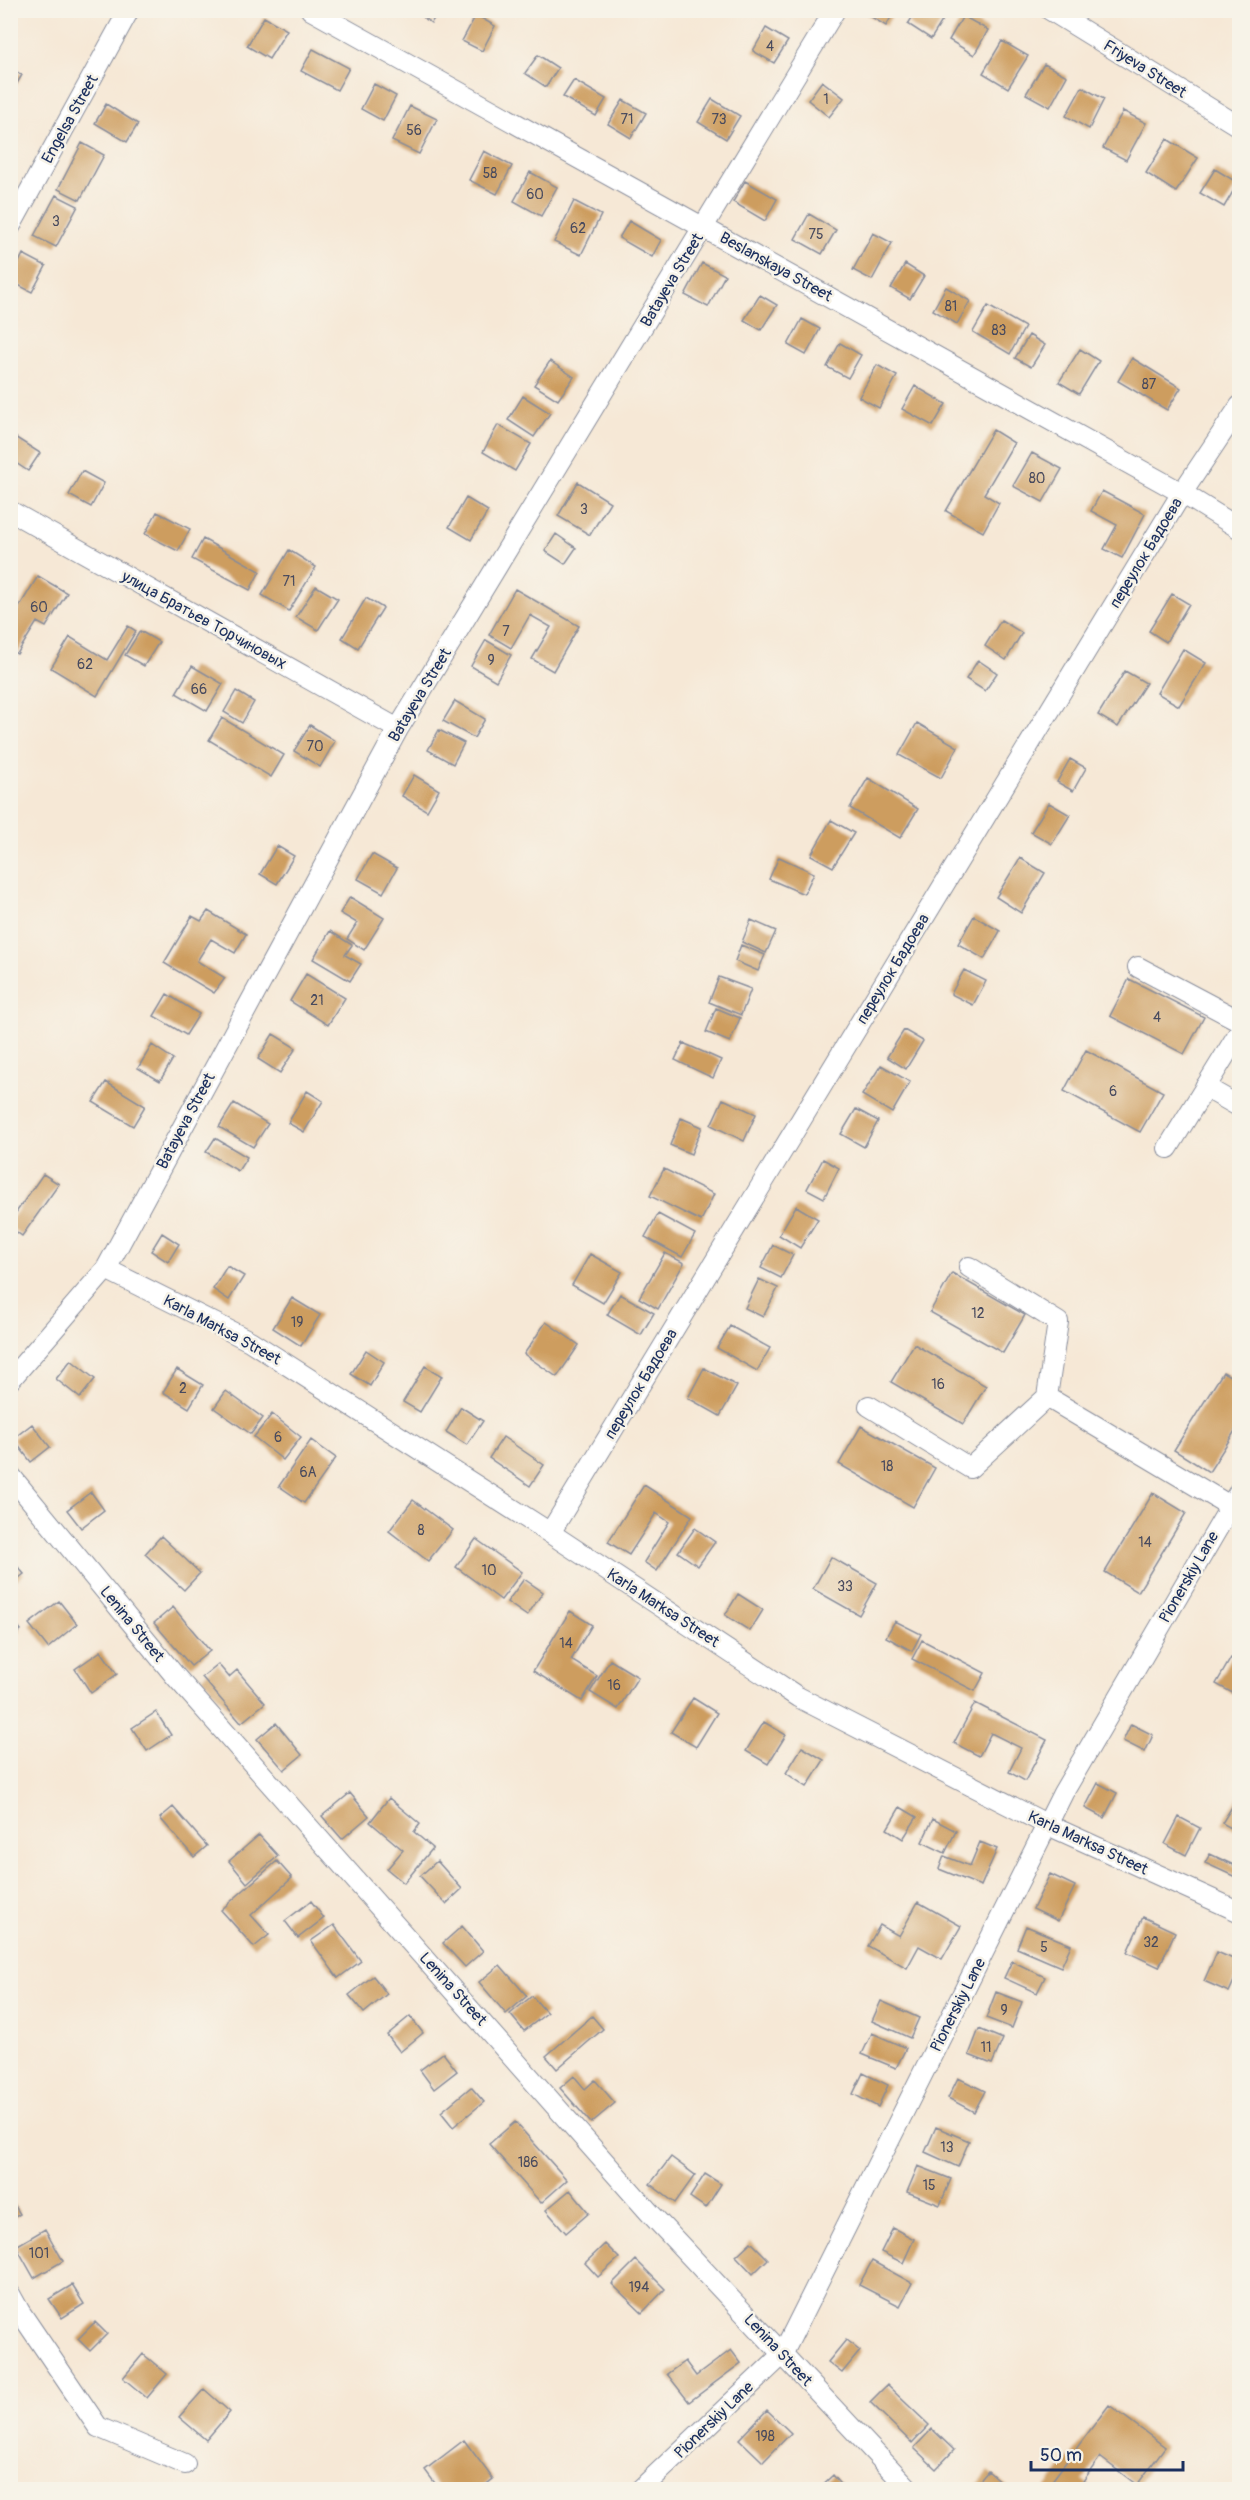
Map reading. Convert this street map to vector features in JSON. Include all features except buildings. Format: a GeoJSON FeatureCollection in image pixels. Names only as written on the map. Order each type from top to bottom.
{"type":"FeatureCollection","features":[{"type":"Feature","properties":{"kind":"street","name":"Engelsa Street"},"geometry":{"type":"LineString","coordinates":[[10,226],[129,10]]}},
{"type":"Feature","properties":{"kind":"street","name":"Beslanskaya Street"},"geometry":{"type":"LineString","coordinates":[[311,10],[1182,493],[1239,529]]}},
{"type":"Feature","properties":{"kind":"street","name":"Batayeva Street"},"geometry":{"type":"LineString","coordinates":[[10,1380],[106,1269],[399,729],[835,10]]}},
{"type":"Feature","properties":{"kind":"street","name":"Friyeva Street"},"geometry":{"type":"LineString","coordinates":[[1050,10],[1239,127]]}},
{"type":"Feature","properties":{"kind":"street","name":"переулок Бадоева"},"geometry":{"type":"LineString","coordinates":[[550,1533],[1182,493],[1239,406]]}},
{"type":"Feature","properties":{"kind":"street","name":"улица Братьев Торчиновых"},"geometry":{"type":"LineString","coordinates":[[10,511],[399,729]]}},
{"type":"Feature","properties":{"kind":"street"},"geometry":{"type":"LineString","coordinates":[[1138,967],[1239,1021]]}},
{"type":"Feature","properties":{"kind":"street"},"geometry":{"type":"LineString","coordinates":[[1168,1148],[1239,1031]]}},
{"type":"Feature","properties":{"kind":"street"},"geometry":{"type":"LineString","coordinates":[[1205,1087],[1239,1107]]}},
{"type":"Feature","properties":{"kind":"street"},"geometry":{"type":"LineString","coordinates":[[868,1406],[970,1468],[1047,1397],[1058,1322],[969,1267]]}},
{"type":"Feature","properties":{"kind":"street","name":"Karla Marksa Street"},"geometry":{"type":"LineString","coordinates":[[106,1269],[250,1341],[550,1533],[798,1697],[1048,1825],[1239,1912]]}},
{"type":"Feature","properties":{"kind":"street"},"geometry":{"type":"LineString","coordinates":[[1047,1397],[1235,1498]]}},
{"type":"Feature","properties":{"kind":"street","name":"Lenina Street"},"geometry":{"type":"LineString","coordinates":[[10,1475],[176,1677],[649,2212],[910,2490]]}},
{"type":"Feature","properties":{"kind":"street","name":"Pionerskiy Lane"},"geometry":{"type":"LineString","coordinates":[[640,2490],[782,2355],[1063,1793],[1235,1498]]}},
{"type":"Feature","properties":{"kind":"street"},"geometry":{"type":"LineString","coordinates":[[10,2294],[98,2427],[185,2464]]}}]}
